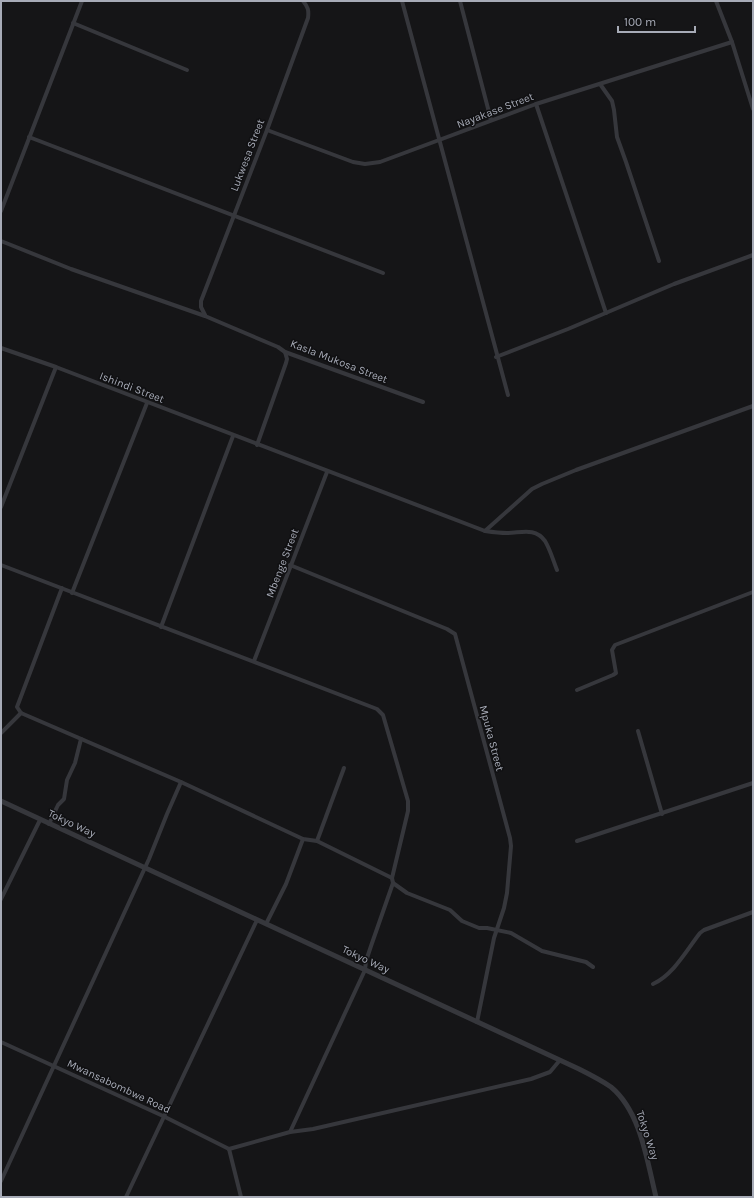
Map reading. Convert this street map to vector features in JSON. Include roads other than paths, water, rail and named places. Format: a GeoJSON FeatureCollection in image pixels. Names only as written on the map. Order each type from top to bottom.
{"type":"FeatureCollection","features":[{"type":"Feature","properties":{"kind":"street"},"geometry":{"type":"LineString","coordinates":[[1,211],[82,1]]}},
{"type":"Feature","properties":{"kind":"street","name":"Lukwesa Street"},"geometry":{"type":"LineString","coordinates":[[205,316],[201,307],[201,301],[267,130],[308,18],[308,6],[303,1]]}},
{"type":"Feature","properties":{"kind":"street"},"geometry":{"type":"LineString","coordinates":[[402,1],[441,140],[480,288],[496,357],[508,395]]}},
{"type":"Feature","properties":{"kind":"street"},"geometry":{"type":"LineString","coordinates":[[460,1],[491,120]]}},
{"type":"Feature","properties":{"kind":"street"},"geometry":{"type":"LineString","coordinates":[[716,1],[732,42],[753,109]]}},
{"type":"Feature","properties":{"kind":"street"},"geometry":{"type":"LineString","coordinates":[[73,23],[187,70]]}},
{"type":"Feature","properties":{"kind":"street","name":"Nayakase Street"},"geometry":{"type":"LineString","coordinates":[[267,130],[347,160],[365,164],[387,160],[536,104],[732,42]]}},
{"type":"Feature","properties":{"kind":"street"},"geometry":{"type":"LineString","coordinates":[[600,84],[612,101],[617,137],[658,261]]}},
{"type":"Feature","properties":{"kind":"street"},"geometry":{"type":"LineString","coordinates":[[536,104],[606,313]]}},
{"type":"Feature","properties":{"kind":"street"},"geometry":{"type":"LineString","coordinates":[[29,137],[383,272]]}},
{"type":"Feature","properties":{"kind":"street","name":"Kasla Mukosa Street"},"geometry":{"type":"LineString","coordinates":[[1,241],[71,269],[205,316],[278,347],[285,352],[422,402]]}},
{"type":"Feature","properties":{"kind":"street"},"geometry":{"type":"LineString","coordinates":[[496,357],[674,284],[753,255]]}},
{"type":"Feature","properties":{"kind":"street","name":"Ishindi Street"},"geometry":{"type":"LineString","coordinates":[[1,348],[485,531],[507,533],[530,531],[538,534],[548,547],[557,570]]}},
{"type":"Feature","properties":{"kind":"street"},"geometry":{"type":"LineString","coordinates":[[257,445],[286,363],[287,359],[285,352]]}},
{"type":"Feature","properties":{"kind":"street"},"geometry":{"type":"LineString","coordinates":[[1,507],[56,368]]}},
{"type":"Feature","properties":{"kind":"street"},"geometry":{"type":"LineString","coordinates":[[72,593],[147,403]]}},
{"type":"Feature","properties":{"kind":"street"},"geometry":{"type":"LineString","coordinates":[[485,531],[532,489],[542,484],[576,470],[753,406]]}},
{"type":"Feature","properties":{"kind":"street"},"geometry":{"type":"LineString","coordinates":[[161,627],[233,436]]}},
{"type":"Feature","properties":{"kind":"street","name":"Mbenge Street"},"geometry":{"type":"LineString","coordinates":[[254,661],[327,472]]}},
{"type":"Feature","properties":{"kind":"street"},"geometry":{"type":"LineString","coordinates":[[1,565],[161,627],[254,661],[377,709],[382,713],[408,806],[392,878],[393,883],[370,946],[365,970],[290,1132]]}},
{"type":"Feature","properties":{"kind":"street","name":"Mpuka Street"},"geometry":{"type":"LineString","coordinates":[[290,565],[447,628],[455,634],[510,838],[510,866],[507,893],[497,930],[477,1022]]}},
{"type":"Feature","properties":{"kind":"street"},"geometry":{"type":"LineString","coordinates":[[62,588],[17,707],[21,713],[181,782],[303,839],[316,841],[392,878]]}},
{"type":"Feature","properties":{"kind":"street"},"geometry":{"type":"LineString","coordinates":[[577,690],[616,673],[612,650],[615,645],[753,592]]}},
{"type":"Feature","properties":{"kind":"street"},"geometry":{"type":"LineString","coordinates":[[1,733],[21,713]]}},
{"type":"Feature","properties":{"kind":"street"},"geometry":{"type":"LineString","coordinates":[[638,731],[662,814]]}},
{"type":"Feature","properties":{"kind":"street"},"geometry":{"type":"LineString","coordinates":[[49,824],[58,805],[64,798],[67,780],[81,739]]}},
{"type":"Feature","properties":{"kind":"street"},"geometry":{"type":"LineString","coordinates":[[316,841],[344,768]]}},
{"type":"Feature","properties":{"kind":"street"},"geometry":{"type":"LineString","coordinates":[[1,1181],[144,868],[181,782]]}},
{"type":"Feature","properties":{"kind":"street"},"geometry":{"type":"LineString","coordinates":[[577,841],[753,783]]}},
{"type":"Feature","properties":{"kind":"street","name":"Tokyo Way"},"geometry":{"type":"LineString","coordinates":[[1,801],[560,1060],[610,1086],[619,1095],[629,1109],[638,1129],[656,1197]]}},
{"type":"Feature","properties":{"kind":"street"},"geometry":{"type":"LineString","coordinates":[[1,899],[40,820]]}},
{"type":"Feature","properties":{"kind":"street"},"geometry":{"type":"LineString","coordinates":[[266,924],[286,884],[303,839]]}},
{"type":"Feature","properties":{"kind":"street"},"geometry":{"type":"LineString","coordinates":[[393,883],[407,893],[450,910],[462,921],[479,928],[487,928],[516,935],[542,950],[586,962],[593,967]]}},
{"type":"Feature","properties":{"kind":"street"},"geometry":{"type":"LineString","coordinates":[[653,984],[673,970],[700,933],[704,930],[753,912]]}},
{"type":"Feature","properties":{"kind":"street"},"geometry":{"type":"LineString","coordinates":[[126,1197],[257,920]]}},
{"type":"Feature","properties":{"kind":"street","name":"Mwansabombwe Road"},"geometry":{"type":"LineString","coordinates":[[1,1042],[163,1116],[229,1149]]}},
{"type":"Feature","properties":{"kind":"street"},"geometry":{"type":"LineString","coordinates":[[241,1197],[229,1149],[290,1132],[313,1129],[531,1078],[550,1072],[560,1060]]}}]}
